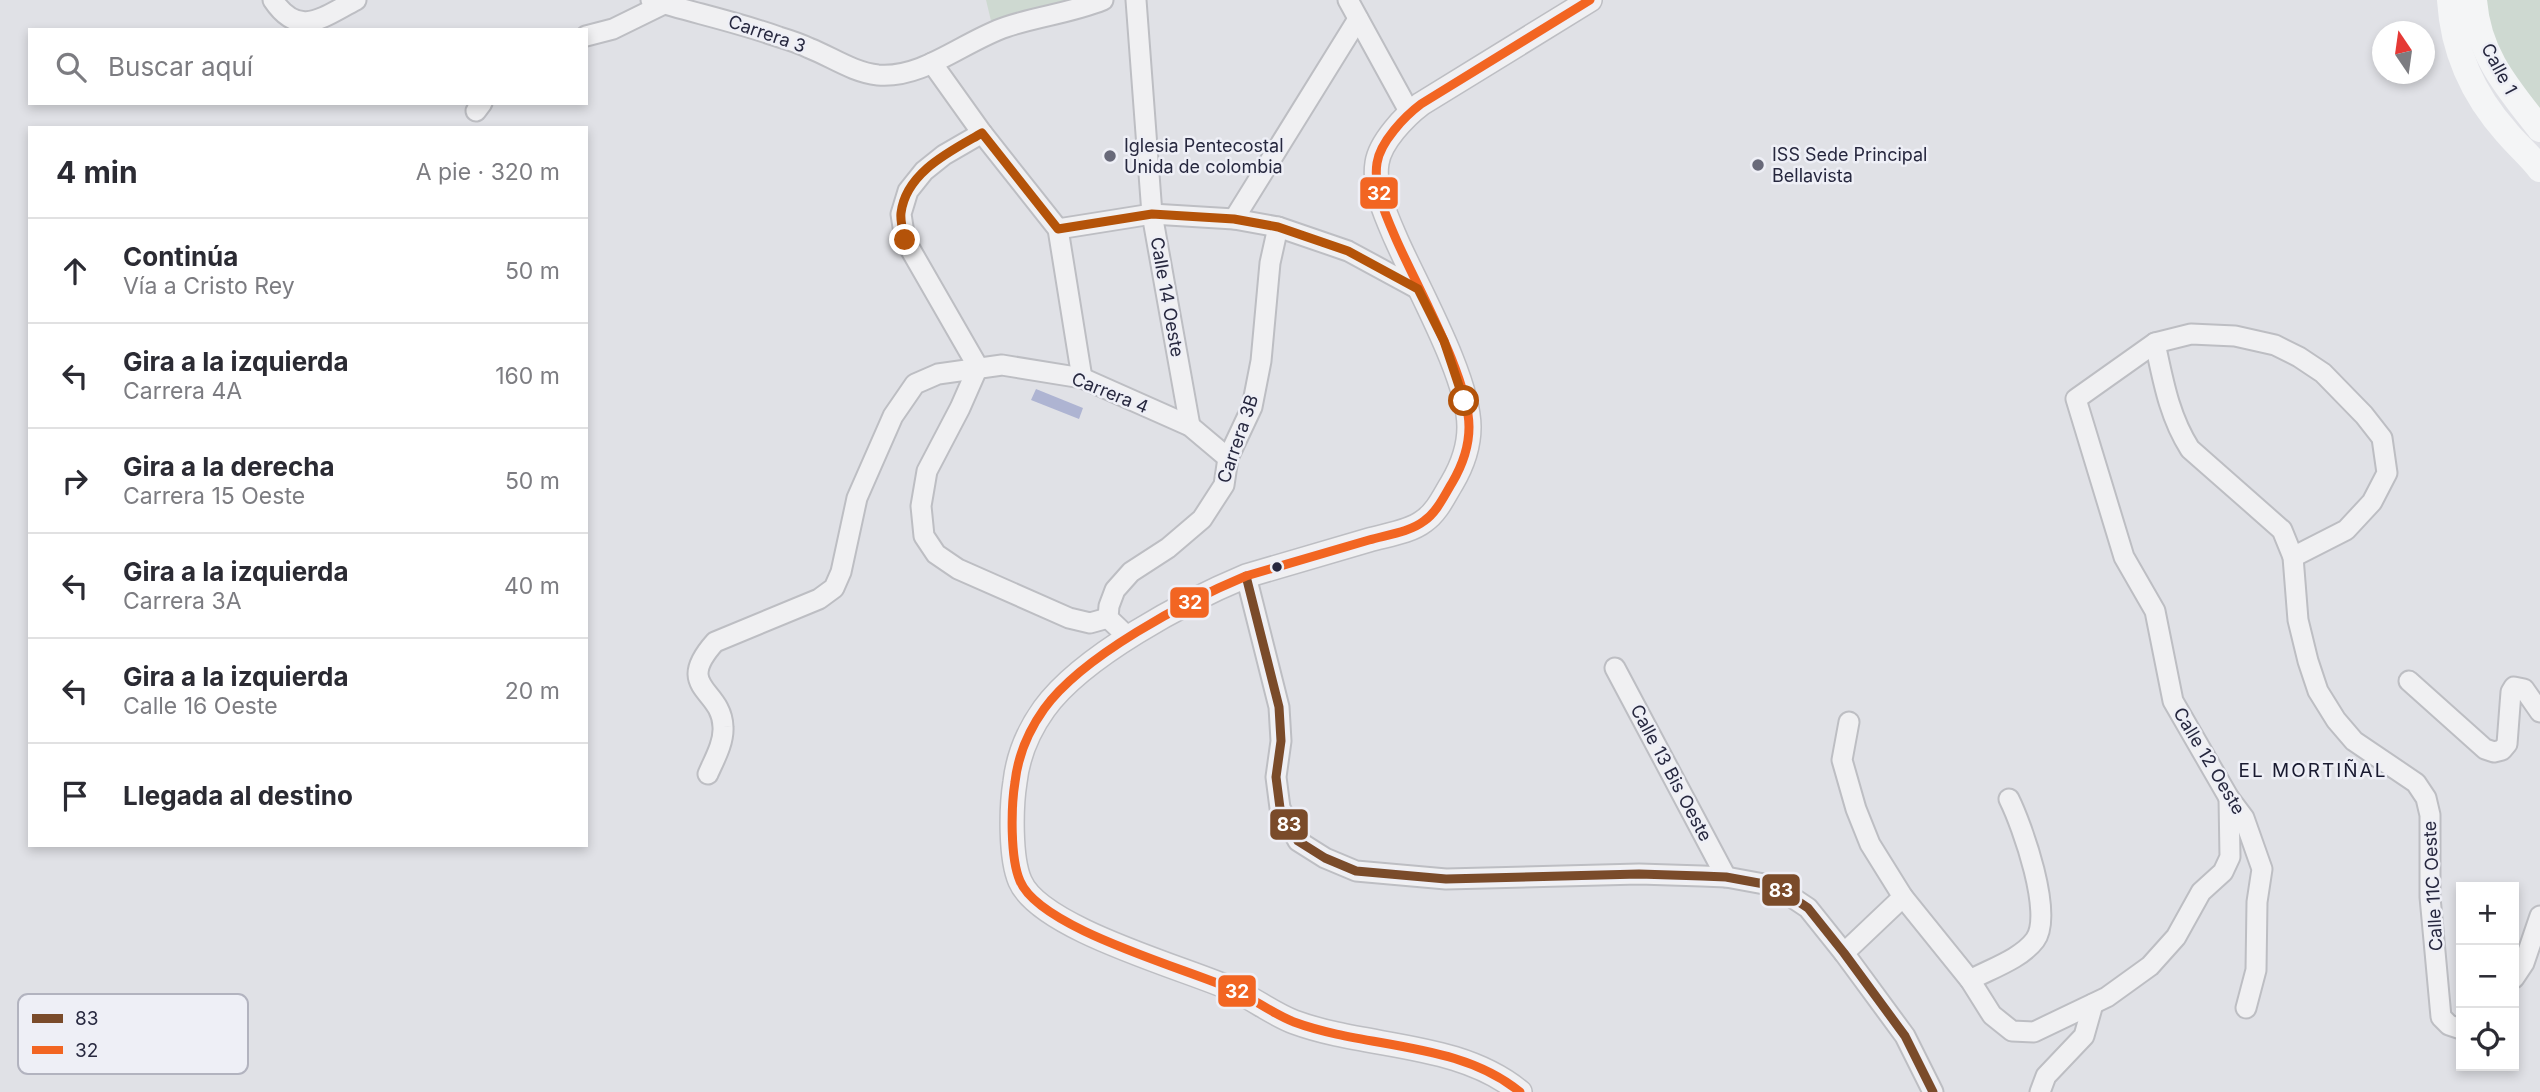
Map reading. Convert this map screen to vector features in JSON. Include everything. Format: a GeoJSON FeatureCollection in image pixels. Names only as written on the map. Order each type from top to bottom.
{"type":"FeatureCollection","features":[{"type":"Feature","properties":{"kind":"main road"},"geometry":{"type":"LineString","coordinates":[[2450,0],[2456,40],[2468,76],[2493,117],[2540,169]]}},
{"type":"Feature","properties":{"kind":"main road","name":"Calle 1"},"geometry":{"type":"LineString","coordinates":[[2474,0],[2481,34],[2494,65],[2515,100],[2540,129]]}},
{"type":"Feature","properties":{"kind":"street"},"geometry":{"type":"LineString","coordinates":[[272,0],[280,11],[292,20],[303,23],[320,18],[356,0]]}},
{"type":"Feature","properties":{"kind":"street"},"geometry":{"type":"LineString","coordinates":[[1082,378],[1058,229],[982,133],[932,63],[979,37],[1008,26],[1076,11],[1103,0]]}},
{"type":"Feature","properties":{"kind":"street","name":"Calle 14 Oeste"},"geometry":{"type":"LineString","coordinates":[[1136,0],[1152,214],[1190,426]]}},
{"type":"Feature","properties":{"kind":"street"},"geometry":{"type":"LineString","coordinates":[[1348,0],[1410,113]]}},
{"type":"Feature","properties":{"kind":"street"},"geometry":{"type":"LineString","coordinates":[[1520,1092],[1493,1075],[1438,1054],[1293,1022],[1234,990],[1098,936],[1051,913],[1033,901],[1020,881],[1013,835],[1014,789],[1019,759],[1027,738],[1045,708],[1071,681],[1129,638],[1189,603],[1246,576],[1423,522],[1440,504],[1466,452],[1469,426],[1459,381],[1444,341],[1418,289],[1383,205],[1376,177],[1377,159],[1398,125],[1410,113],[1591,0]]}},
{"type":"Feature","properties":{"kind":"street"},"geometry":{"type":"LineString","coordinates":[[2464,0],[2469,37],[2486,87],[2511,122],[2540,151]]}},
{"type":"Feature","properties":{"kind":"street"},"geometry":{"type":"LineString","coordinates":[[588,35],[613,29],[657,2]]}},
{"type":"Feature","properties":{"kind":"street","name":"Carrera 3"},"geometry":{"type":"LineString","coordinates":[[657,2],[739,23],[810,48],[859,71],[879,75],[905,74],[932,63]]}},
{"type":"Feature","properties":{"kind":"street"},"geometry":{"type":"LineString","coordinates":[[1234,219],[1358,19]]}},
{"type":"Feature","properties":{"kind":"street"},"geometry":{"type":"LineString","coordinates":[[982,133],[944,155],[924,171],[908,191],[901,214],[905,240],[978,367],[961,408],[927,471],[921,506],[925,536],[936,554],[958,569],[1069,618],[1090,623],[1108,618],[1129,638]]}},
{"type":"Feature","properties":{"kind":"street"},"geometry":{"type":"LineString","coordinates":[[1058,229],[1152,214],[1234,219],[1278,227],[1348,251],[1418,289]]}},
{"type":"Feature","properties":{"kind":"street","name":"Carrera 3B"},"geometry":{"type":"LineString","coordinates":[[1108,618],[1115,590],[1131,572],[1168,548],[1202,519],[1224,485],[1228,458],[1252,407],[1261,361],[1270,263],[1278,227]]}},
{"type":"Feature","properties":{"kind":"street"},"geometry":{"type":"LineString","coordinates":[[2155,343],[2190,334],[2209,333],[2275,345],[2323,373],[2364,415],[2382,438],[2387,473],[2368,508],[2346,530],[2293,557]]}},
{"type":"Feature","properties":{"kind":"street","name":"Calle 12 Oeste"},"geometry":{"type":"LineString","coordinates":[[2155,343],[2076,399],[2124,557],[2155,611],[2173,701],[2229,798],[2244,818],[2262,869],[2257,902],[2256,970],[2246,1008]]}},
{"type":"Feature","properties":{"kind":"street","name":"Calle 11C Oeste"},"geometry":{"type":"LineString","coordinates":[[2155,343],[2170,409],[2179,432],[2190,449],[2282,530],[2293,557],[2298,620],[2318,691],[2336,720],[2354,741],[2416,783],[2426,798],[2430,815],[2430,897],[2441,1017],[2456,1027]]}},
{"type":"Feature","properties":{"kind":"street","name":"Carrera 4"},"geometry":{"type":"LineString","coordinates":[[708,774],[720,744],[723,727],[719,711],[698,680],[698,667],[703,655],[715,642],[819,599],[834,588],[841,572],[857,498],[893,416],[915,384],[938,374],[978,367],[1019,366],[1082,378],[1190,426],[1228,458]]}},
{"type":"Feature","properties":{"kind":"street"},"geometry":{"type":"LineString","coordinates":[[1246,576],[1279,707],[1281,741],[1276,777],[1280,808],[1297,841],[1325,858],[1356,871],[1446,879],[1639,874],[1726,877],[1775,886],[1808,908],[1844,953],[1905,1036],[1933,1092]]}},
{"type":"Feature","properties":{"kind":"street","name":"Calle 13 Bis Oeste"},"geometry":{"type":"LineString","coordinates":[[1615,668],[1726,877]]}},
{"type":"Feature","properties":{"kind":"street"},"geometry":{"type":"LineString","coordinates":[[2409,681],[2485,749],[2494,752],[2502,750],[2507,744],[2511,692],[2514,687],[2524,689],[2540,712]]}},
{"type":"Feature","properties":{"kind":"street"},"geometry":{"type":"LineString","coordinates":[[1849,722],[1842,760],[1870,844],[1903,897],[1970,980],[1992,1015],[2012,1031],[2034,1032],[2107,997],[2150,966],[2182,928],[2202,892],[2223,872],[2230,857],[2229,798]]}},
{"type":"Feature","properties":{"kind":"street"},"geometry":{"type":"LineString","coordinates":[[1970,980],[2022,952],[2037,939],[2041,921],[2035,869],[2020,822],[2009,799]]}},
{"type":"Feature","properties":{"kind":"street"},"geometry":{"type":"LineString","coordinates":[[1844,953],[1903,897]]}},
{"type":"Feature","properties":{"kind":"street"},"geometry":{"type":"LineString","coordinates":[[2519,970],[2540,916]]}},
{"type":"Feature","properties":{"kind":"street"},"geometry":{"type":"LineString","coordinates":[[2040,1092],[2046,1076],[2084,1036],[2093,1004]]}},
{"type":"Feature","properties":{"kind":"shaded area"},"geometry":{"type":"Polygon","coordinates":[[[986,0],[1066,0],[1067,5],[992,25],[986,0]]]}},
{"type":"Feature","properties":{"kind":"shaded area"},"geometry":{"type":"Polygon","coordinates":[[[2474,0],[2540,0],[2540,129],[2474,0]]]}},
{"type":"Feature","properties":{"kind":"water"},"geometry":{"type":"Polygon","coordinates":[[[1036,389],[1083,408],[1079,419],[1031,400],[1036,389]]]}},
{"type":"Feature","properties":{"kind":"transit line","name":"32"},"geometry":{"type":"LineString","coordinates":[[1520,1092],[1495,1075],[1469,1063],[1411,1048],[1322,1031],[1294,1022],[1234,990],[1116,945],[1055,915],[1033,899],[1020,881],[1013,846],[1013,805],[1019,763],[1029,734],[1039,717],[1061,689],[1109,650],[1166,615],[1246,576],[1405,531],[1424,521],[1436,508],[1456,477],[1464,456],[1469,434],[1467,407],[1451,359],[1385,211],[1377,182],[1379,155],[1394,130],[1421,104],[1590,0]]}},
{"type":"Feature","properties":{"kind":"transit line","name":"83"},"geometry":{"type":"LineString","coordinates":[[1246,576],[1279,707],[1281,741],[1276,777],[1280,808],[1298,841],[1325,858],[1356,871],[1446,879],[1639,874],[1702,876],[1726,877],[1775,886],[1808,908],[1844,953],[1905,1036],[1933,1092]]}},
{"type":"Feature","properties":{"kind":"place","name":"Iglesia Pentecostal Unida de colombia"},"geometry":{"type":"Point","coordinates":[1110,156]}},
{"type":"Feature","properties":{"kind":"place","name":"ISS Sede Principal Bellavista"},"geometry":{"type":"Point","coordinates":[1758,165]}},
{"type":"Feature","properties":{"kind":"district","name":"EL MORTIÑAL"},"geometry":{"type":"Point","coordinates":[2313,770]}},
{"type":"Feature","properties":{"kind":"route"},"geometry":{"type":"LineString","coordinates":[[905,240],[901,214],[908,191],[924,171],[944,155],[982,133],[1058,229],[1152,214],[1234,219],[1278,227],[1348,251],[1418,289],[1444,341],[1464,401]]}}]}
